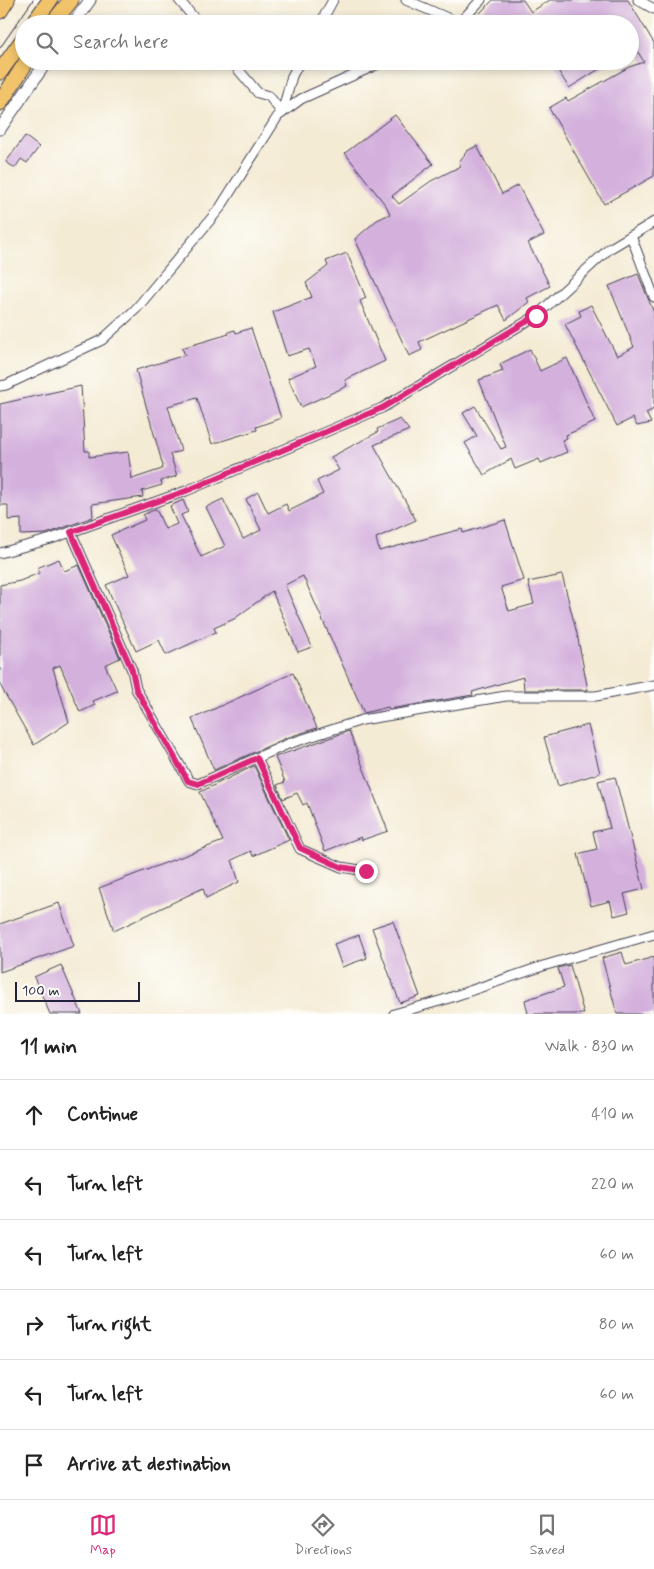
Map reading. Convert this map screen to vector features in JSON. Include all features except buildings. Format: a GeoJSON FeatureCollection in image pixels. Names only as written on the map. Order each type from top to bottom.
{"type":"FeatureCollection","features":[{"type":"Feature","properties":{"kind":"highway"},"geometry":{"type":"LineString","coordinates":[[40,15],[50,0]]}},
{"type":"Feature","properties":{"kind":"highway"},"geometry":{"type":"LineString","coordinates":[[59,15],[71,0]]}},
{"type":"Feature","properties":{"kind":"highway"},"geometry":{"type":"LineString","coordinates":[[0,72],[15,51]]}},
{"type":"Feature","properties":{"kind":"highway"},"geometry":{"type":"LineString","coordinates":[[0,103],[22,70]]}},
{"type":"Feature","properties":{"kind":"street"},"geometry":{"type":"LineString","coordinates":[[79,15],[90,0]]}},
{"type":"Feature","properties":{"kind":"street"},"geometry":{"type":"LineString","coordinates":[[179,0],[192,15]]}},
{"type":"Feature","properties":{"kind":"street"},"geometry":{"type":"LineString","coordinates":[[325,15],[333,0]]}},
{"type":"Feature","properties":{"kind":"street"},"geometry":{"type":"LineString","coordinates":[[406,0],[438,15]]}},
{"type":"Feature","properties":{"kind":"street"},"geometry":{"type":"LineString","coordinates":[[467,15],[482,0]]}},
{"type":"Feature","properties":{"kind":"street"},"geometry":{"type":"LineString","coordinates":[[638,0],[654,9]]}},
{"type":"Feature","properties":{"kind":"street"},"geometry":{"type":"LineString","coordinates":[[0,129],[40,70]]}},
{"type":"Feature","properties":{"kind":"street"},"geometry":{"type":"LineString","coordinates":[[239,70],[258,93],[268,96],[282,113]]}},
{"type":"Feature","properties":{"kind":"street"},"geometry":{"type":"LineString","coordinates":[[282,113],[295,70]]}},
{"type":"Feature","properties":{"kind":"street"},"geometry":{"type":"LineString","coordinates":[[0,386],[15,381],[102,340],[136,309],[220,208],[267,131],[282,113],[301,99],[365,70]]}},
{"type":"Feature","properties":{"kind":"street"},"geometry":{"type":"LineString","coordinates":[[0,553],[71,532],[186,491],[382,408],[536,316],[609,249],[654,222]]}},
{"type":"Feature","properties":{"kind":"street"},"geometry":{"type":"LineString","coordinates":[[631,236],[654,297]]}},
{"type":"Feature","properties":{"kind":"street"},"geometry":{"type":"LineString","coordinates":[[71,532],[132,670],[136,689],[188,781],[198,784],[288,744],[329,729],[362,720],[506,696],[596,696],[654,685]]}},
{"type":"Feature","properties":{"kind":"street"},"geometry":{"type":"LineString","coordinates":[[257,758],[300,848],[341,867],[366,871]]}},
{"type":"Feature","properties":{"kind":"street"},"geometry":{"type":"LineString","coordinates":[[394,1014],[443,1000],[543,966],[654,934]]}},
{"type":"Feature","properties":{"kind":"tram line"},"geometry":{"type":"LineString","coordinates":[[23,15],[33,0]]}},
{"type":"Feature","properties":{"kind":"tram line"},"geometry":{"type":"LineString","coordinates":[[0,48],[15,26]]}},
{"type":"Feature","properties":{"kind":"route"},"geometry":{"type":"LineString","coordinates":[[366,871],[341,867],[300,848],[257,758],[198,784],[188,781],[136,689],[132,670],[118,643],[71,532],[186,491],[382,408],[536,316]]}}]}
